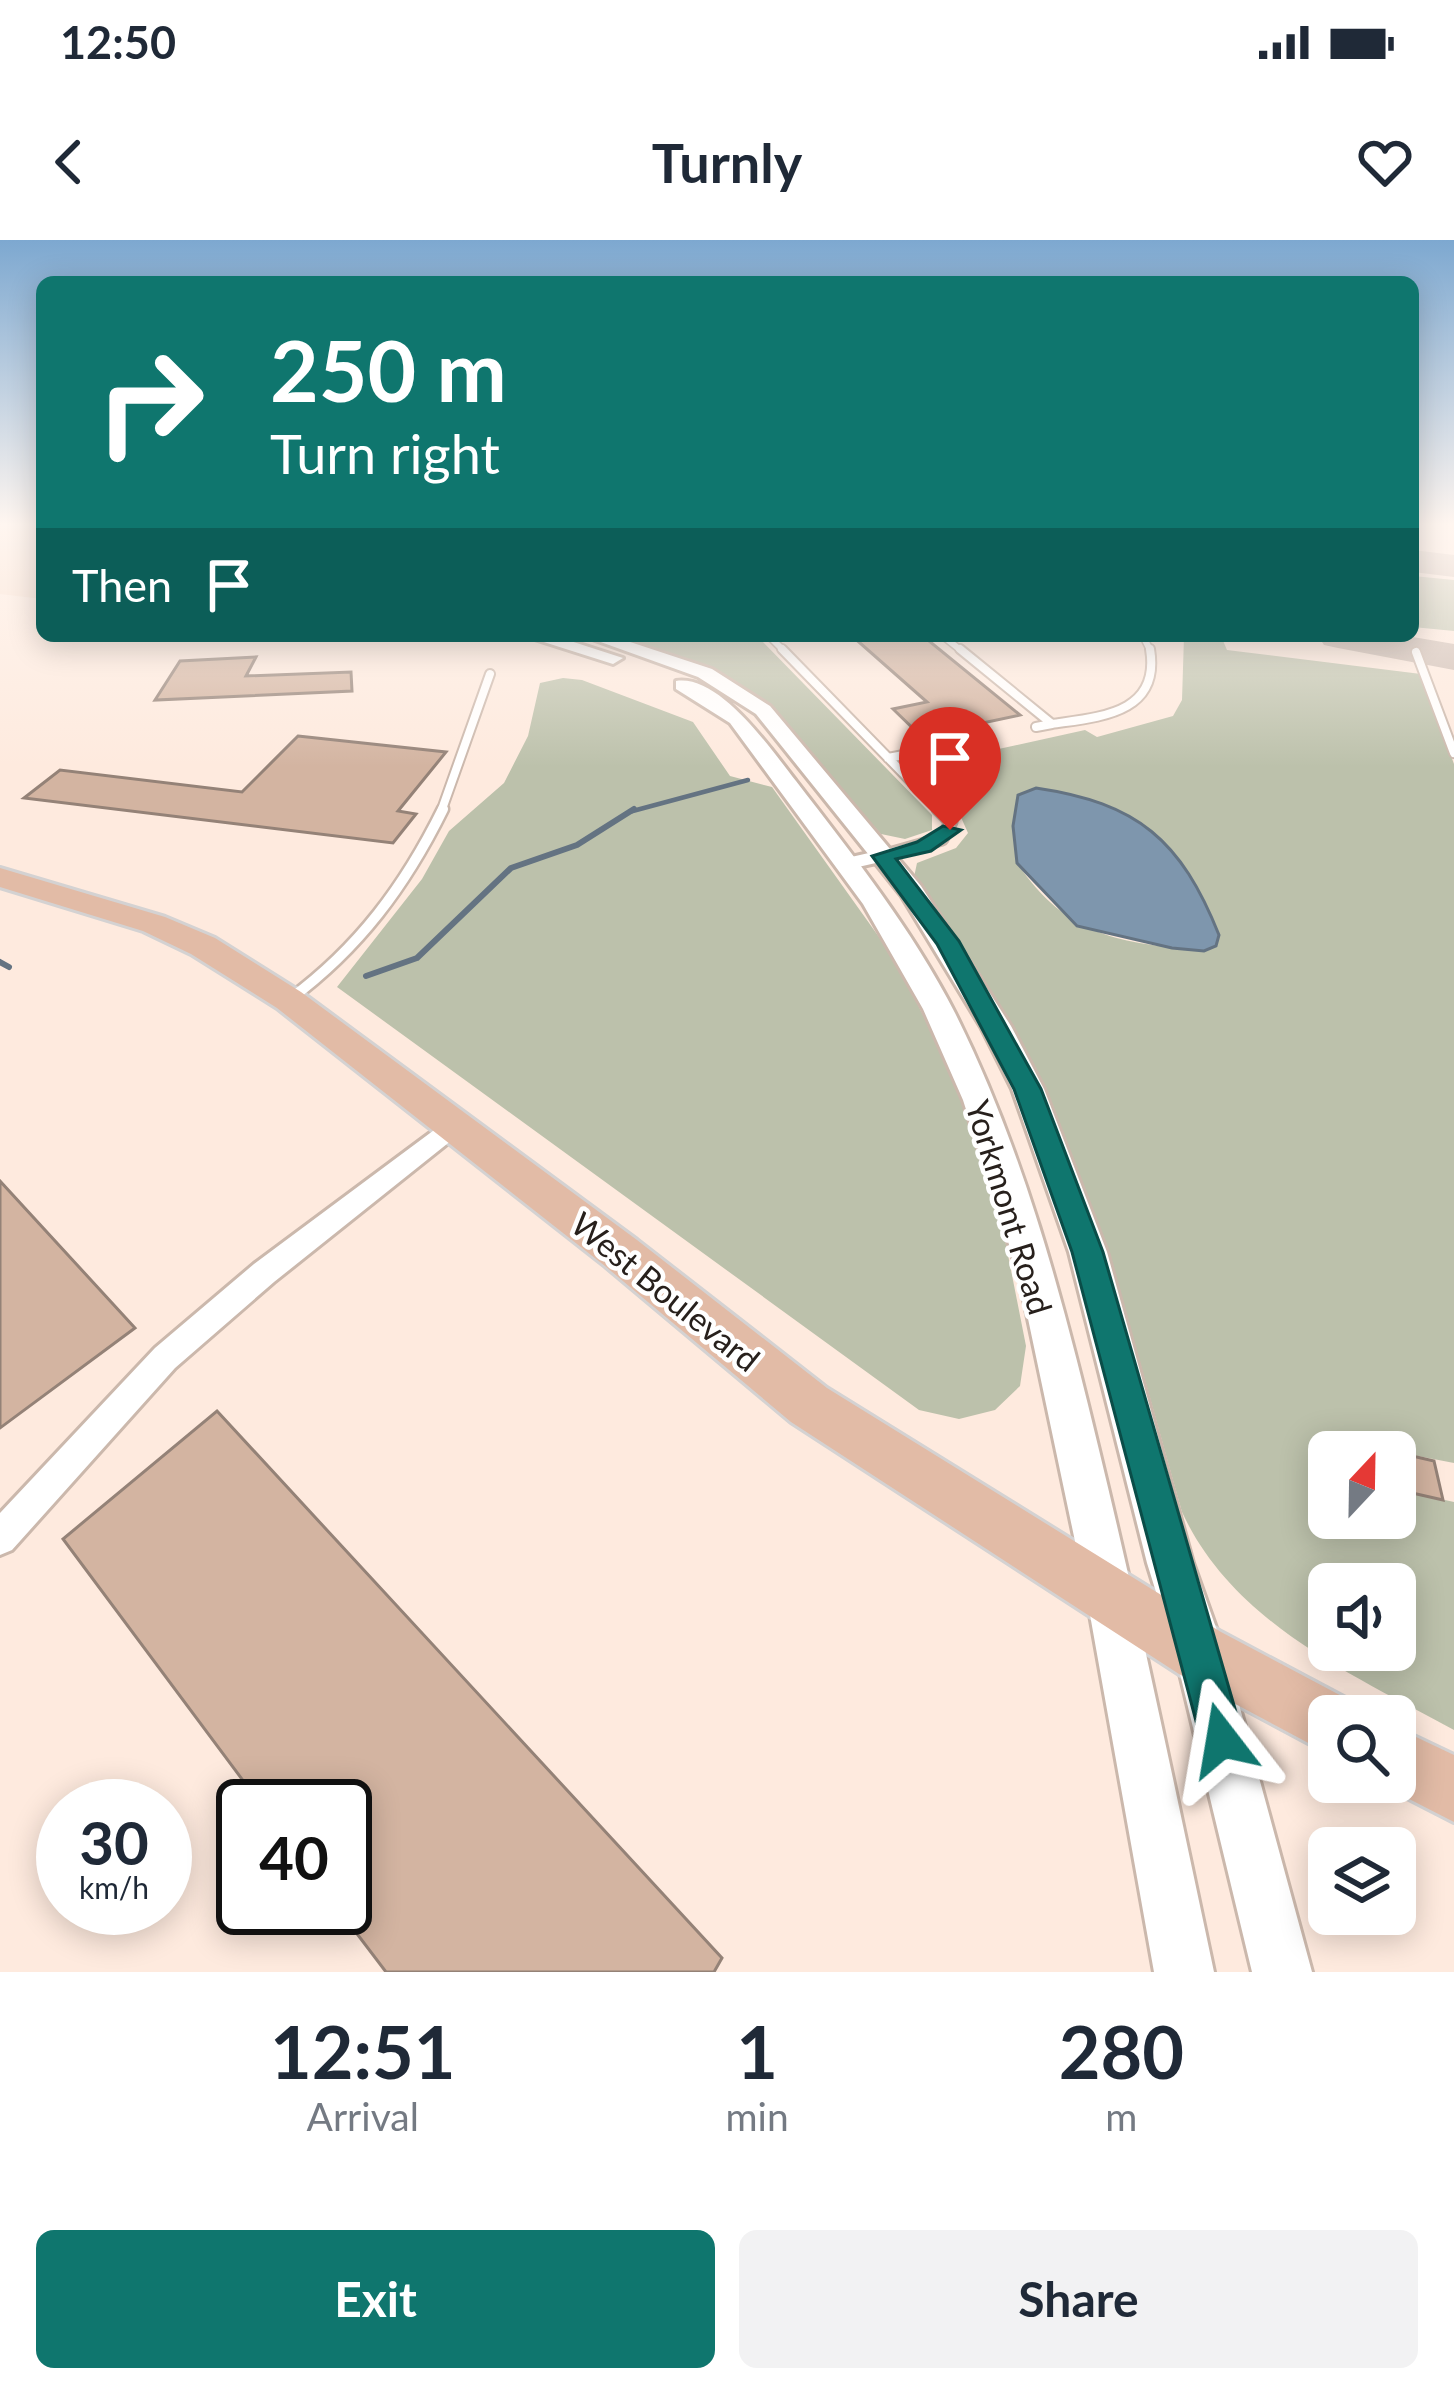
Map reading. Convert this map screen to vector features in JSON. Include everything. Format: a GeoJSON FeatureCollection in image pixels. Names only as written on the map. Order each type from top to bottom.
{"type":"FeatureCollection","features":[{"type":"Feature","properties":{"kind":"main road","name":"West Boulevard"},"geometry":{"type":"LineString","coordinates":[[0,878],[154,924],[202,946],[289,1000],[621,1252],[808,1405],[1200,1654],[1308,1712]]}},
{"type":"Feature","properties":{"kind":"main road"},"geometry":{"type":"LineString","coordinates":[[1416,1769],[1454,1790]]}},
{"type":"Feature","properties":{"kind":"street","name":"Yorkmont Road"},"geometry":{"type":"LineString","coordinates":[[554,642],[654,672],[724,708],[864,860],[947,941],[1028,1089],[1094,1271],[1282,1972]]}},
{"type":"Feature","properties":{"kind":"street","name":"Yorkmont Road"},"geometry":{"type":"LineString","coordinates":[[613,642],[680,662],[750,698],[864,860],[896,936],[938,1009],[1008,1178],[1038,1276],[1111,1598],[1184,1972]]}},
{"type":"Feature","properties":{"kind":"street"},"geometry":{"type":"LineString","coordinates":[[0,1538],[165,1358],[264,1273],[453,1125]]}},
{"type":"Feature","properties":{"kind":"lane"},"geometry":{"type":"LineString","coordinates":[[775,642],[951,822],[950,830],[923,847],[864,860]]}},
{"type":"Feature","properties":{"kind":"lane"},"geometry":{"type":"LineString","coordinates":[[950,642],[1052,724]]}},
{"type":"Feature","properties":{"kind":"lane"},"geometry":{"type":"LineString","coordinates":[[1036,727],[1109,714],[1141,702],[1149,694],[1154,652],[1147,642]]}},
{"type":"Feature","properties":{"kind":"lane"},"geometry":{"type":"LineString","coordinates":[[1416,652],[1454,753]]}},
{"type":"Feature","properties":{"kind":"lane"},"geometry":{"type":"LineString","coordinates":[[289,1000],[331,968],[406,878],[451,790],[490,674]]}},
{"type":"Feature","properties":{"kind":"lane"},"geometry":{"type":"LineString","coordinates":[[888,758],[914,752]]}},
{"type":"Feature","properties":{"kind":"green space"},"geometry":{"type":"Polygon","coordinates":[[[1419,605],[1454,605],[1454,631],[1419,628],[1419,605]]]}},
{"type":"Feature","properties":{"kind":"green space"},"geometry":{"type":"Polygon","coordinates":[[[631,642],[763,642],[932,815],[932,830],[905,839],[881,834],[766,705],[692,662],[631,642]]]}},
{"type":"Feature","properties":{"kind":"green space"},"geometry":{"type":"Polygon","coordinates":[[[1184,642],[1224,642],[1227,650],[1421,674],[1454,764],[1454,1463],[1416,1456],[1416,1431],[1308,1431],[1308,1539],[1416,1539],[1416,1494],[1454,1502],[1454,1730],[1416,1710],[1416,1695],[1389,1695],[1346,1671],[1416,1671],[1416,1563],[1308,1563],[1308,1648],[1264,1615],[1204,1551],[1182,1512],[1129,1324],[1065,1139],[998,1003],[914,877],[917,863],[956,848],[968,833],[960,815],[912,768],[1085,730],[1097,737],[1173,716],[1182,700],[1184,642]],[[1017,863],[1036,888],[1076,921],[1146,944],[1204,951],[1017,863]]]}},
{"type":"Feature","properties":{"kind":"green space"},"geometry":{"type":"Polygon","coordinates":[[[582,680],[693,722],[730,776],[772,787],[894,958],[944,1056],[995,1189],[1026,1346],[1020,1386],[995,1410],[959,1419],[919,1410],[337,987],[422,879],[449,831],[504,783],[528,736],[540,683],[582,680]]]}},
{"type":"Feature","properties":{"kind":"water"},"geometry":{"type":"Polygon","coordinates":[[[1036,788],[1102,804],[1152,832],[1189,874],[1219,935],[1216,946],[1204,951],[1172,948],[1077,926],[1017,863],[1013,826],[1018,795],[1036,788]]]}},
{"type":"Feature","properties":{"kind":"building"},"geometry":{"type":"Polygon","coordinates":[[[859,642],[930,642],[1020,715],[921,736],[893,709],[927,702],[859,642]]]}},
{"type":"Feature","properties":{"kind":"building"},"geometry":{"type":"Polygon","coordinates":[[[256,657],[246,676],[351,672],[352,691],[155,700],[180,661],[256,657]]]}},
{"type":"Feature","properties":{"kind":"building"},"geometry":{"type":"Polygon","coordinates":[[[298,736],[446,752],[398,811],[416,814],[393,843],[24,798],[60,770],[242,792],[298,736]]]}},
{"type":"Feature","properties":{"kind":"building"},"geometry":{"type":"Polygon","coordinates":[[[0,1181],[135,1328],[0,1428],[0,1181]]]}},
{"type":"Feature","properties":{"kind":"building"},"geometry":{"type":"Polygon","coordinates":[[[217,1411],[722,1958],[714,1972],[386,1972],[358,1935],[372,1935],[372,1779],[242,1779],[63,1539],[217,1411]]]}},
{"type":"Feature","properties":{"kind":"building"},"geometry":{"type":"Polygon","coordinates":[[[1416,1457],[1434,1461],[1443,1500],[1416,1494],[1416,1457]]]}},
{"type":"Feature","properties":{"kind":"waterway"},"geometry":{"type":"LineString","coordinates":[[629,812],[748,780]]}},
{"type":"Feature","properties":{"kind":"waterway"},"geometry":{"type":"LineString","coordinates":[[629,812],[634,809]]}},
{"type":"Feature","properties":{"kind":"waterway"},"geometry":{"type":"LineString","coordinates":[[366,976],[417,958],[511,868],[577,845],[629,812]]}},
{"type":"Feature","properties":{"kind":"waterway"},"geometry":{"type":"LineString","coordinates":[[0,962],[9,967]]}},
{"type":"Feature","properties":{"kind":"taxiway"},"geometry":{"type":"LineString","coordinates":[[1371,642],[1454,657]]}},
{"type":"Feature","properties":{"kind":"route"},"geometry":{"type":"LineString","coordinates":[[950,830],[923,847],[882,856],[947,941],[1028,1089],[1088,1252],[1222,1740]]}}]}
